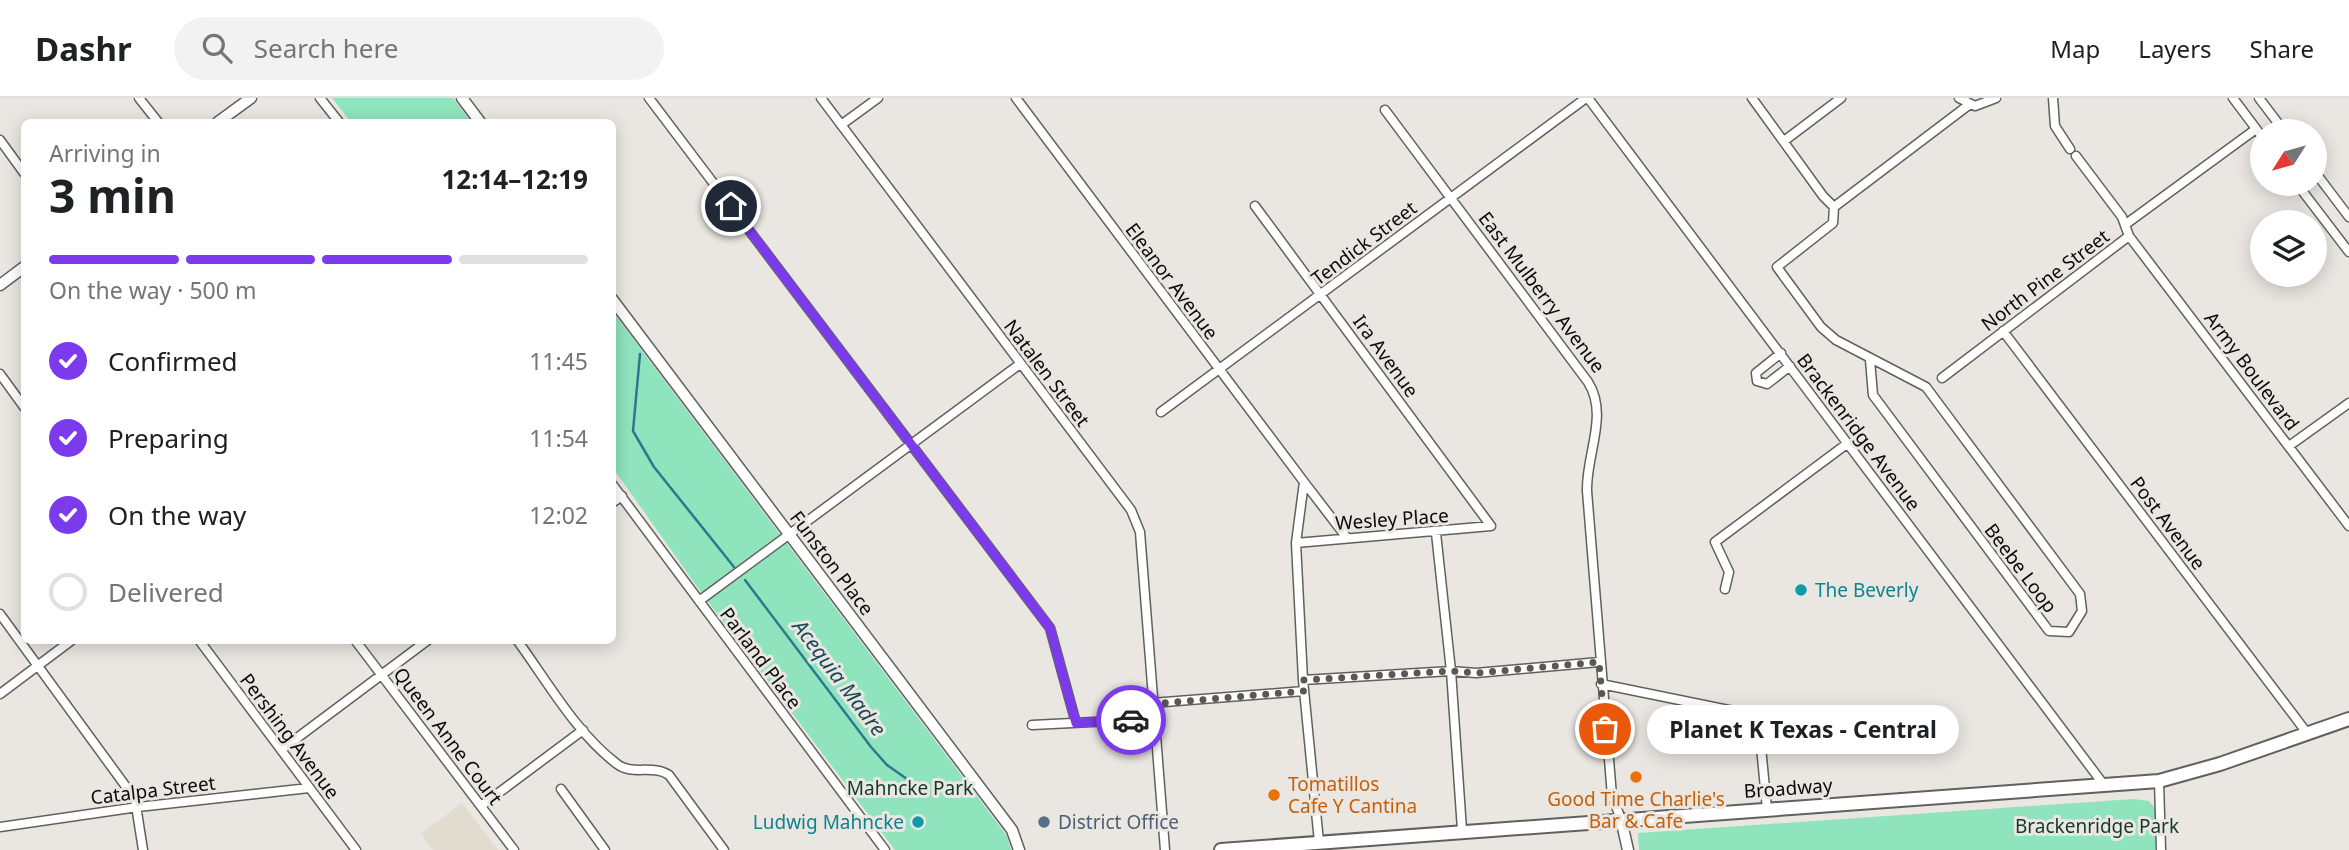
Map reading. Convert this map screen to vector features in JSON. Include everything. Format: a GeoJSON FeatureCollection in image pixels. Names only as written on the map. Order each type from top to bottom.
{"type":"FeatureCollection","features":[{"type":"Feature","properties":{"kind":"main road","name":"Broadway"},"geometry":{"type":"LineString","coordinates":[[1221,850],[1462,830],[2159,781],[2198,772],[2349,719]]}},
{"type":"Feature","properties":{"kind":"street"},"geometry":{"type":"LineString","coordinates":[[139,98],[156,119]]}},
{"type":"Feature","properties":{"kind":"street"},"geometry":{"type":"LineString","coordinates":[[222,119],[251,98]]}},
{"type":"Feature","properties":{"kind":"street"},"geometry":{"type":"LineString","coordinates":[[320,98],[337,119]]}},
{"type":"Feature","properties":{"kind":"street"},"geometry":{"type":"LineString","coordinates":[[462,98],[478,119]]}},
{"type":"Feature","properties":{"kind":"street"},"geometry":{"type":"LineString","coordinates":[[649,98],[1050,628],[1076,723]]}},
{"type":"Feature","properties":{"kind":"street","name":"Natalen Street"},"geometry":{"type":"LineString","coordinates":[[821,98],[1131,510],[1140,532],[1153,719]]}},
{"type":"Feature","properties":{"kind":"street"},"geometry":{"type":"LineString","coordinates":[[841,125],[878,98]]}},
{"type":"Feature","properties":{"kind":"street","name":"Eleanor Avenue"},"geometry":{"type":"LineString","coordinates":[[1016,98],[1347,538]]}},
{"type":"Feature","properties":{"kind":"street","name":"Tendick Street"},"geometry":{"type":"LineString","coordinates":[[1161,412],[1587,98]]}},
{"type":"Feature","properties":{"kind":"street","name":"Brackenridge Avenue"},"geometry":{"type":"LineString","coordinates":[[1587,98],[2104,785]]}},
{"type":"Feature","properties":{"kind":"street"},"geometry":{"type":"LineString","coordinates":[[1752,98],[1823,196],[1834,207],[1833,223],[1777,267],[1821,327],[1849,349],[1870,360]]}},
{"type":"Feature","properties":{"kind":"street"},"geometry":{"type":"LineString","coordinates":[[1784,141],[1841,98]]}},
{"type":"Feature","properties":{"kind":"street"},"geometry":{"type":"LineString","coordinates":[[1959,98],[1975,106],[1996,98]]}},
{"type":"Feature","properties":{"kind":"street"},"geometry":{"type":"LineString","coordinates":[[2053,98],[2056,126],[2126,225]]}},
{"type":"Feature","properties":{"kind":"street"},"geometry":{"type":"LineString","coordinates":[[2233,98],[2250,121]]}},
{"type":"Feature","properties":{"kind":"street"},"geometry":{"type":"LineString","coordinates":[[2259,98],[2275,119]]}},
{"type":"Feature","properties":{"kind":"street"},"geometry":{"type":"LineString","coordinates":[[1834,207],[1970,104]]}},
{"type":"Feature","properties":{"kind":"street","name":"East Mulberry Avenue"},"geometry":{"type":"LineString","coordinates":[[1385,110],[1588,382],[1597,401],[1596,435],[1587,478],[1599,662],[1612,796],[1628,850]]}},
{"type":"Feature","properties":{"kind":"street","name":"North Pine Street"},"geometry":{"type":"LineString","coordinates":[[1942,378],[2129,236],[2126,225],[2250,133]]}},
{"type":"Feature","properties":{"kind":"street"},"geometry":{"type":"LineString","coordinates":[[0,141],[21,169]]}},
{"type":"Feature","properties":{"kind":"street"},"geometry":{"type":"LineString","coordinates":[[2328,190],[2349,218]]}},
{"type":"Feature","properties":{"kind":"street"},"geometry":{"type":"LineString","coordinates":[[2306,196],[2349,252]]}},
{"type":"Feature","properties":{"kind":"street","name":"Ira Avenue"},"geometry":{"type":"LineString","coordinates":[[1255,206],[1491,526]]}},
{"type":"Feature","properties":{"kind":"street","name":"Army Boulevard"},"geometry":{"type":"LineString","coordinates":[[2129,236],[2349,526]]}},
{"type":"Feature","properties":{"kind":"street"},"geometry":{"type":"LineString","coordinates":[[0,285],[21,269]]}},
{"type":"Feature","properties":{"kind":"street","name":"Funston Place"},"geometry":{"type":"LineString","coordinates":[[616,304],[1012,830],[1019,850]]}},
{"type":"Feature","properties":{"kind":"street","name":"Post Avenue"},"geometry":{"type":"LineString","coordinates":[[2003,331],[2307,733]]}},
{"type":"Feature","properties":{"kind":"street"},"geometry":{"type":"LineString","coordinates":[[1781,353],[1756,373],[1757,381],[1767,384],[1790,366]]}},
{"type":"Feature","properties":{"kind":"street","name":"Beebe Loop"},"geometry":{"type":"LineString","coordinates":[[1870,360],[1926,387],[2080,594],[2082,611],[2069,632],[2049,631],[1873,395],[1870,360]]}},
{"type":"Feature","properties":{"kind":"street"},"geometry":{"type":"LineString","coordinates":[[699,601],[1020,364]]}},
{"type":"Feature","properties":{"kind":"street"},"geometry":{"type":"LineString","coordinates":[[0,374],[21,403]]}},
{"type":"Feature","properties":{"kind":"street"},"geometry":{"type":"LineString","coordinates":[[2289,446],[2349,403]]}},
{"type":"Feature","properties":{"kind":"street"},"geometry":{"type":"LineString","coordinates":[[1725,589],[1728,572],[1715,542],[1848,443]]}},
{"type":"Feature","properties":{"kind":"street"},"geometry":{"type":"LineString","coordinates":[[1304,482],[1296,543],[1303,680],[1319,842]]}},
{"type":"Feature","properties":{"kind":"street","name":"Parland Place"},"geometry":{"type":"LineString","coordinates":[[616,489],[885,850]]}},
{"type":"Feature","properties":{"kind":"street"},"geometry":{"type":"LineString","coordinates":[[616,500],[622,496]]}},
{"type":"Feature","properties":{"kind":"street","name":"Wesley Place"},"geometry":{"type":"LineString","coordinates":[[1296,543],[1436,533],[1491,526]]}},
{"type":"Feature","properties":{"kind":"street"},"geometry":{"type":"LineString","coordinates":[[1436,533],[1451,671],[1462,830]]}},
{"type":"Feature","properties":{"kind":"street"},"geometry":{"type":"LineString","coordinates":[[0,614],[21,644]]}},
{"type":"Feature","properties":{"kind":"street"},"geometry":{"type":"LineString","coordinates":[[21,644],[138,807],[143,850]]}},
{"type":"Feature","properties":{"kind":"street"},"geometry":{"type":"LineString","coordinates":[[0,694],[67,644]]}},
{"type":"Feature","properties":{"kind":"street","name":"Pershing Avenue"},"geometry":{"type":"LineString","coordinates":[[202,644],[356,850]]}},
{"type":"Feature","properties":{"kind":"street","name":"Queen Anne Court"},"geometry":{"type":"LineString","coordinates":[[358,644],[514,850]]}},
{"type":"Feature","properties":{"kind":"street"},"geometry":{"type":"LineString","coordinates":[[281,750],[423,644]]}},
{"type":"Feature","properties":{"kind":"street"},"geometry":{"type":"LineString","coordinates":[[520,644],[583,730],[619,766],[629,770],[661,770],[668,775],[724,850]]}},
{"type":"Feature","properties":{"kind":"street"},"geometry":{"type":"LineString","coordinates":[[1303,680],[1451,671],[1476,673],[1599,662]]}},
{"type":"Feature","properties":{"kind":"street"},"geometry":{"type":"LineString","coordinates":[[1601,684],[1758,716],[1767,809]]}},
{"type":"Feature","properties":{"kind":"street"},"geometry":{"type":"LineString","coordinates":[[1152,704],[1304,691]]}},
{"type":"Feature","properties":{"kind":"street"},"geometry":{"type":"LineString","coordinates":[[1032,724],[1153,719],[1165,850]]}},
{"type":"Feature","properties":{"kind":"street"},"geometry":{"type":"LineString","coordinates":[[481,806],[583,730]]}},
{"type":"Feature","properties":{"kind":"street"},"geometry":{"type":"LineString","coordinates":[[2159,781],[2161,850]]}},
{"type":"Feature","properties":{"kind":"street","name":"Catalpa Street"},"geometry":{"type":"LineString","coordinates":[[0,827],[138,807],[309,788]]}},
{"type":"Feature","properties":{"kind":"street"},"geometry":{"type":"LineString","coordinates":[[561,789],[605,850]]}},
{"type":"Feature","properties":{"kind":"shaded area"},"geometry":{"type":"Polygon","coordinates":[[[462,803],[498,850],[433,850],[421,834],[462,803]]]}},
{"type":"Feature","properties":{"kind":"green space"},"geometry":{"type":"Polygon","coordinates":[[[332,98],[453,98],[469,119],[349,119],[332,98]]]}},
{"type":"Feature","properties":{"kind":"green space","name":"Mahncke Park"},"geometry":{"type":"Polygon","coordinates":[[[616,316],[1007,836],[1011,850],[895,850],[698,588],[616,472],[616,316]]]}},
{"type":"Feature","properties":{"kind":"green space","name":"Brackenridge Park"},"geometry":{"type":"Polygon","coordinates":[[[2133,799],[2149,801],[2156,809],[2155,850],[1639,850],[1638,833],[2133,799]]]}},
{"type":"Feature","properties":{"kind":"waterway","name":"Acequia Madre"},"geometry":{"type":"LineString","coordinates":[[640,354],[633,431],[654,467],[734,567]]}},
{"type":"Feature","properties":{"kind":"waterway","name":"Acequia Madre"},"geometry":{"type":"LineString","coordinates":[[745,580],[871,747],[887,765],[917,786]]}},
{"type":"Feature","properties":{"kind":"way so far"},"geometry":{"type":"LineString","coordinates":[[1131,720],[1153,719],[1152,704],[1304,691],[1303,680],[1451,671],[1464,674],[1599,662],[1605,729]]}},
{"type":"Feature","properties":{"kind":"place","name":"The Beverly"},"geometry":{"type":"Point","coordinates":[1801,590]}},
{"type":"Feature","properties":{"kind":"place","name":"Planet K Texas - Central"},"geometry":{"type":"Point","coordinates":[1605,729]}},
{"type":"Feature","properties":{"kind":"place","name":"Good Time Charlie's Bar & Cafe"},"geometry":{"type":"Point","coordinates":[1636,777]}},
{"type":"Feature","properties":{"kind":"place","name":"Tomatillos Cafe Y Cantina"},"geometry":{"type":"Point","coordinates":[1274,795]}},
{"type":"Feature","properties":{"kind":"place","name":"Ludwig Mahncke"},"geometry":{"type":"Point","coordinates":[918,822]}},
{"type":"Feature","properties":{"kind":"place","name":"District Office"},"geometry":{"type":"Point","coordinates":[1044,822]}},
{"type":"Feature","properties":{"kind":"route"},"geometry":{"type":"LineString","coordinates":[[731,206],[1050,628],[1076,723],[1131,720]]}}]}
